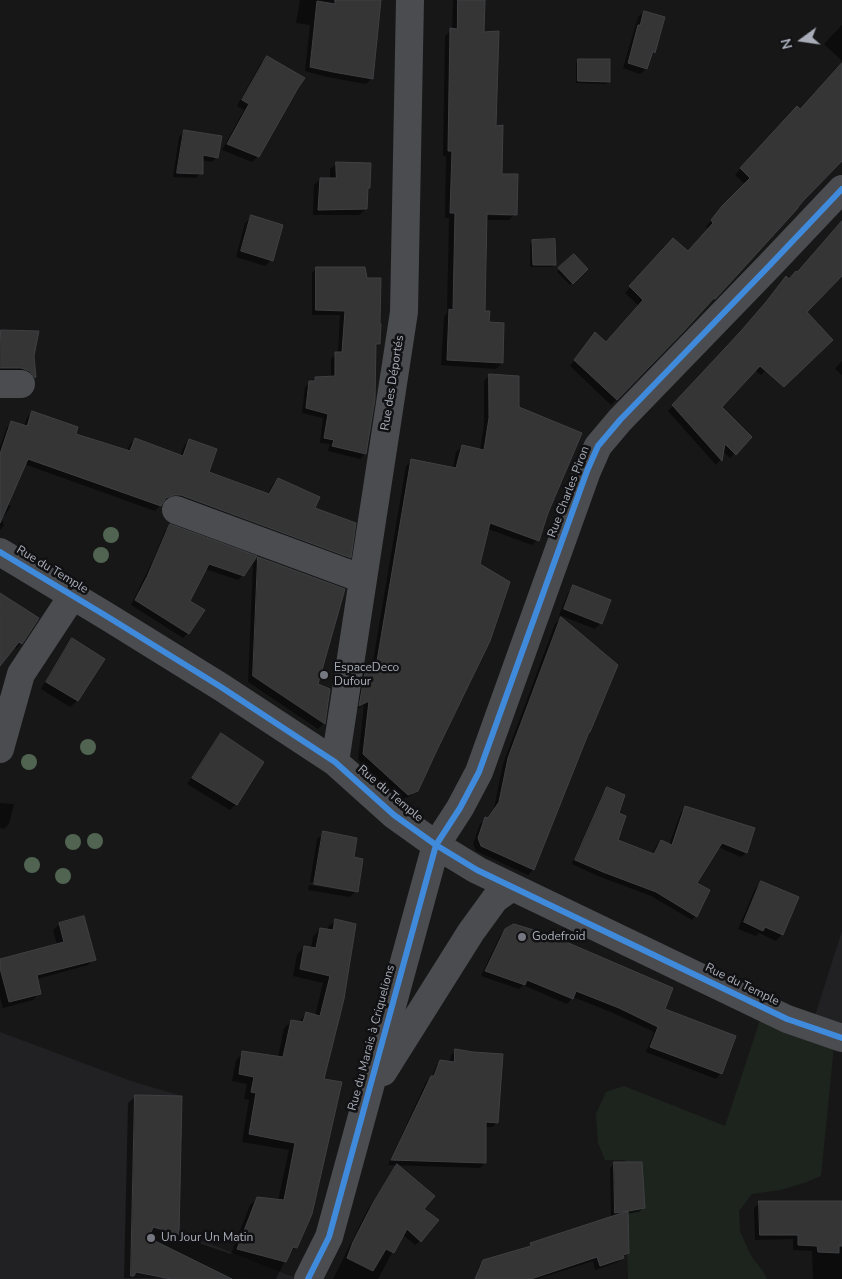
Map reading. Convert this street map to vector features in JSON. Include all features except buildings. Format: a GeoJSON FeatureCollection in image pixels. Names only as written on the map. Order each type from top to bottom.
{"type":"FeatureCollection","features":[{"type":"Feature","properties":{"kind":"street","name":"Rue des Déportés"},"geometry":{"type":"LineString","coordinates":[[335,762],[404,312],[410,0]]}},
{"type":"Feature","properties":{"kind":"street","name":"Rue Charles Piron"},"geometry":{"type":"LineString","coordinates":[[436,844],[460,808],[479,772],[587,471],[598,446],[620,420],[840,194]]}},
{"type":"Feature","properties":{"kind":"street"},"geometry":{"type":"LineString","coordinates":[[176,510],[363,579]]}},
{"type":"Feature","properties":{"kind":"street","name":"Rue du Temple"},"geometry":{"type":"LineString","coordinates":[[0,552],[221,687],[335,762],[394,815],[477,870],[786,1020],[842,1038]]}},
{"type":"Feature","properties":{"kind":"street"},"geometry":{"type":"LineString","coordinates":[[0,749],[21,674],[72,595]]}},
{"type":"Feature","properties":{"kind":"street","name":"Rue du Marais à Criquelions"},"geometry":{"type":"LineString","coordinates":[[308,1279],[329,1237],[436,844]]}},
{"type":"Feature","properties":{"kind":"street","name":"Rue du Marais à Criquelions"},"geometry":{"type":"LineString","coordinates":[[367,1096],[471,932],[495,899],[512,887]]}},
{"type":"Feature","properties":{"kind":"shaded area"},"geometry":{"type":"Polygon","coordinates":[[[842,931],[842,1038],[811,1028],[842,931]]]}},
{"type":"Feature","properties":{"kind":"shaded area"},"geometry":{"type":"Polygon","coordinates":[[[764,1008],[835,1036],[821,1176],[780,1190],[752,1194],[739,1211],[740,1231],[751,1256],[767,1279],[628,1279],[625,1160],[605,1160],[598,1143],[596,1114],[606,1092],[624,1086],[725,1126],[764,1008]]]}},
{"type":"Feature","properties":{"kind":"shaded area"},"geometry":{"type":"Polygon","coordinates":[[[0,1032],[131,1081],[182,1096],[178,1231],[298,1279],[0,1279],[0,1032]]]}},
{"type":"Feature","properties":{"kind":"cycle path"},"geometry":{"type":"LineString","coordinates":[[308,1279],[329,1237],[436,845],[460,808],[479,772],[587,471],[598,446],[620,420],[842,189]]}},
{"type":"Feature","properties":{"kind":"cycle path"},"geometry":{"type":"LineString","coordinates":[[0,552],[221,687],[335,762],[394,815],[436,845],[477,870],[787,1019],[842,1038]]}},
{"type":"Feature","properties":{"kind":"place","name":"EspaceDeco Dufour"},"geometry":{"type":"Point","coordinates":[324,675]}},
{"type":"Feature","properties":{"kind":"place","name":"Godefroid"},"geometry":{"type":"Point","coordinates":[522,937]}},
{"type":"Feature","properties":{"kind":"place","name":"Un Jour Un Matin"},"geometry":{"type":"Point","coordinates":[151,1238]}}]}
